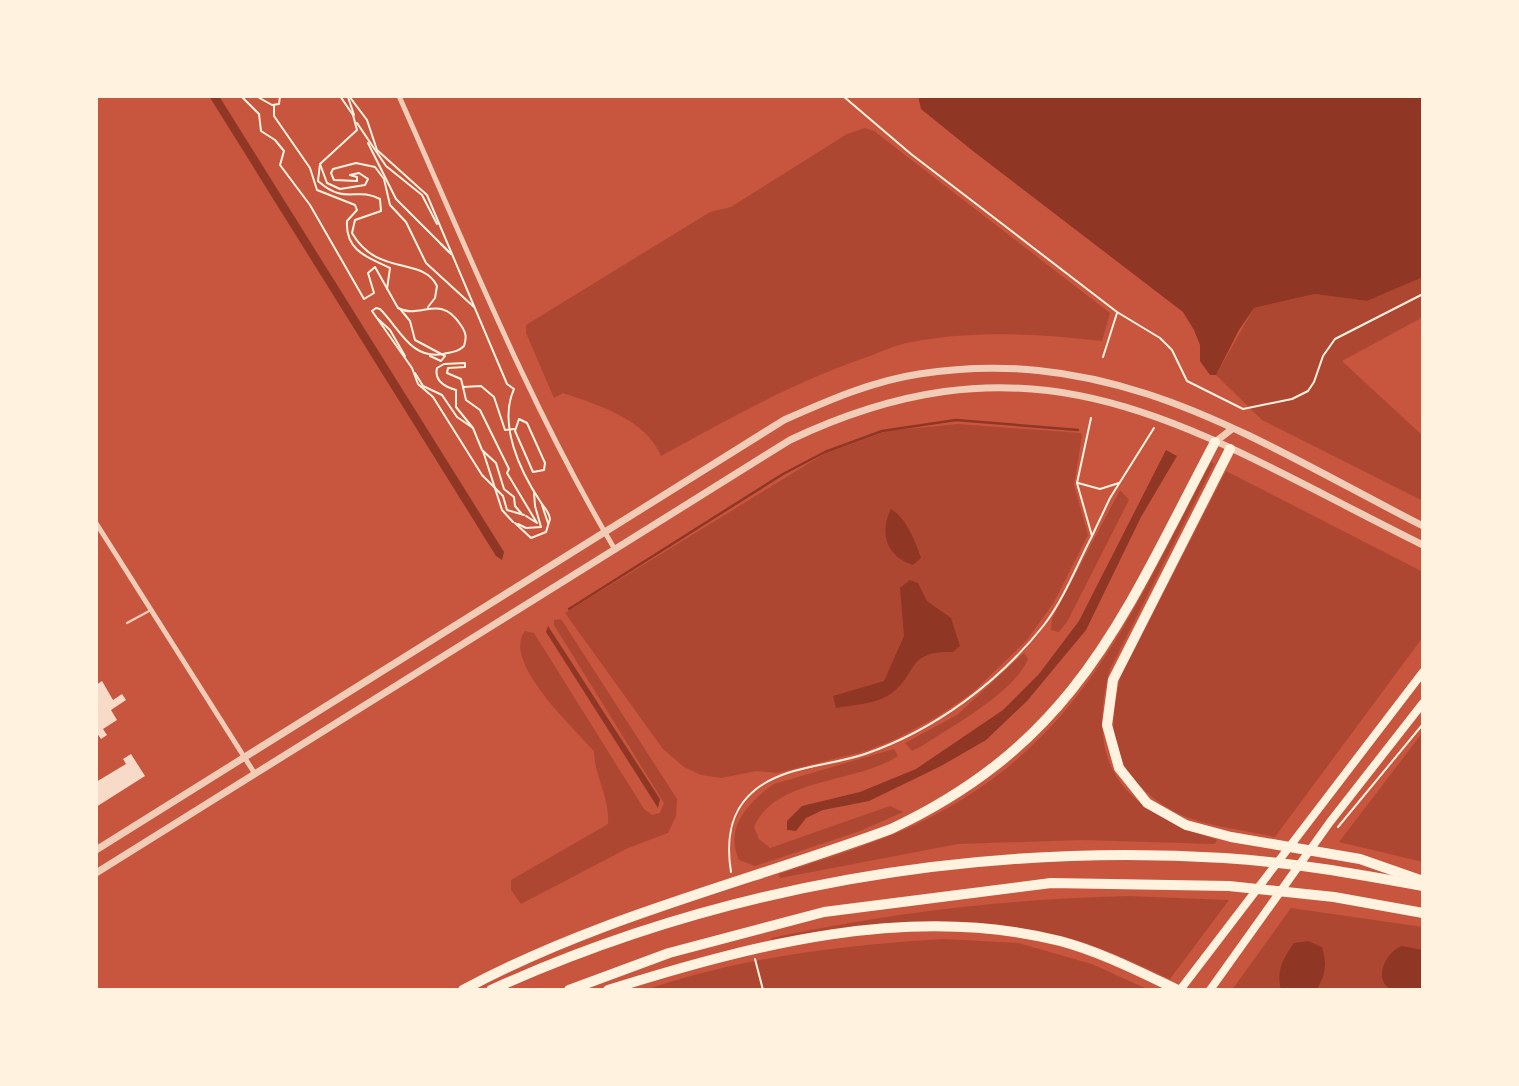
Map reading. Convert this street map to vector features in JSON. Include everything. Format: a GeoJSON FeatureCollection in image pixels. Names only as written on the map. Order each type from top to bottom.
{"type":"FeatureCollection","features":[{"type":"Feature","properties":{"kind":"highway"},"geometry":{"type":"LineString","coordinates":[[463,990],[512,964],[595,929],[891,829],[939,805],[996,767],[1056,711],[1106,646],[1215,442]]}},
{"type":"Feature","properties":{"kind":"highway"},"geometry":{"type":"LineString","coordinates":[[1230,449],[1113,680],[1107,725],[1119,768],[1147,803],[1186,825],[1231,837],[1360,859],[1423,880]]}},
{"type":"Feature","properties":{"kind":"highway"},"geometry":{"type":"LineString","coordinates":[[491,990],[569,957],[677,919],[817,884],[911,869],[1015,859],[1185,856],[1322,868],[1423,886]]}},
{"type":"Feature","properties":{"kind":"highway"},"geometry":{"type":"LineString","coordinates":[[569,990],[669,953],[824,912],[1051,883],[1229,886],[1334,897],[1423,913]]}},
{"type":"Feature","properties":{"kind":"highway"},"geometry":{"type":"LineString","coordinates":[[608,990],[677,968],[760,948],[819,936],[909,926],[977,928],[1063,942],[1096,953],[1179,990]]}},
{"type":"Feature","properties":{"kind":"main road"},"geometry":{"type":"LineString","coordinates":[[1179,990],[1423,672]]}},
{"type":"Feature","properties":{"kind":"main road"},"geometry":{"type":"LineString","coordinates":[[1210,990],[1330,822],[1423,703]]}},
{"type":"Feature","properties":{"kind":"street"},"geometry":{"type":"LineString","coordinates":[[399,96],[538,409],[570,473],[614,548]]}},
{"type":"Feature","properties":{"kind":"street"},"geometry":{"type":"LineString","coordinates":[[96,850],[784,421],[832,398],[917,374],[997,367],[1063,372],[1106,380],[1166,398],[1423,526]]}},
{"type":"Feature","properties":{"kind":"street"},"geometry":{"type":"LineString","coordinates":[[96,873],[790,440],[836,418],[918,394],[999,386],[1058,390],[1129,406],[1230,449],[1423,545]]}},
{"type":"Feature","properties":{"kind":"street"},"geometry":{"type":"LineString","coordinates":[[1215,442],[1232,429]]}},
{"type":"Feature","properties":{"kind":"street"},"geometry":{"type":"LineString","coordinates":[[1230,449],[1232,429]]}},
{"type":"Feature","properties":{"kind":"street"},"geometry":{"type":"LineString","coordinates":[[96,523],[255,774]]}},
{"type":"Feature","properties":{"kind":"lane"},"geometry":{"type":"LineString","coordinates":[[96,540],[104,536]]}},
{"type":"Feature","properties":{"kind":"lane"},"geometry":{"type":"LineString","coordinates":[[127,623],[151,610]]}},
{"type":"Feature","properties":{"kind":"path"},"geometry":{"type":"LineString","coordinates":[[241,96],[259,114],[261,131],[275,140],[284,151],[280,165],[284,174],[310,205],[361,296],[368,299],[373,296],[374,287],[368,273],[375,267],[392,301],[411,321],[415,340],[424,347],[444,354]]}},
{"type":"Feature","properties":{"kind":"path"},"geometry":{"type":"LineString","coordinates":[[257,96],[274,105],[279,104],[280,96]]}},
{"type":"Feature","properties":{"kind":"path"},"geometry":{"type":"LineString","coordinates":[[340,96],[356,120],[396,199],[452,255]]}},
{"type":"Feature","properties":{"kind":"path"},"geometry":{"type":"LineString","coordinates":[[348,96],[356,120],[356,131],[320,164],[318,181],[335,195],[370,195],[380,199],[381,211],[355,220],[352,233],[368,255],[421,271],[433,278],[437,286],[435,298],[427,308]]}},
{"type":"Feature","properties":{"kind":"path"},"geometry":{"type":"LineString","coordinates":[[348,96],[367,120],[377,150],[427,195],[507,384],[514,389],[509,401],[509,430],[549,524],[546,531],[531,538],[502,510],[473,428],[456,407],[456,390],[447,388],[440,381],[437,368],[444,364],[465,363],[465,367],[446,370],[461,379],[466,400],[480,410],[509,469],[507,473],[511,484],[537,523],[515,506],[514,496],[504,489],[496,463],[482,450]]}},
{"type":"Feature","properties":{"kind":"path"},"geometry":{"type":"LineString","coordinates":[[843,96],[911,154],[1117,312],[1160,338],[1172,350],[1186,381],[1243,409],[1292,399],[1308,391],[1323,356],[1335,339],[1423,294]]}},
{"type":"Feature","properties":{"kind":"path"},"geometry":{"type":"LineString","coordinates":[[274,105],[274,116],[310,168],[317,190],[355,205],[357,210],[347,220],[351,239],[363,258],[390,268],[387,291]]}},
{"type":"Feature","properties":{"kind":"path"},"geometry":{"type":"LineString","coordinates":[[366,139],[386,166],[422,195],[440,228]]}},
{"type":"Feature","properties":{"kind":"path"},"geometry":{"type":"LineString","coordinates":[[320,164],[327,183],[340,189],[365,185],[368,179],[359,173],[350,175],[358,179],[354,182],[334,180],[331,173],[333,169],[356,163],[375,167],[384,179],[390,205],[406,222],[426,263],[463,294],[477,311]]}},
{"type":"Feature","properties":{"kind":"path"},"geometry":{"type":"LineString","coordinates":[[400,309],[411,312],[427,308],[442,309],[454,316],[466,334],[466,340],[460,350],[422,355],[382,311],[376,308],[372,311],[423,386],[442,395],[457,417],[473,428]]}},
{"type":"Feature","properties":{"kind":"path"},"geometry":{"type":"LineString","coordinates":[[1103,357],[1117,312]]}},
{"type":"Feature","properties":{"kind":"path"},"geometry":{"type":"LineString","coordinates":[[430,356],[441,361],[446,356],[444,354]]}},
{"type":"Feature","properties":{"kind":"path"},"geometry":{"type":"LineString","coordinates":[[409,363],[418,384],[433,397],[468,455],[504,498],[507,510],[524,515]]}},
{"type":"Feature","properties":{"kind":"path"},"geometry":{"type":"LineString","coordinates":[[463,387],[481,386],[494,397],[505,430],[514,429]]}},
{"type":"Feature","properties":{"kind":"path"},"geometry":{"type":"LineString","coordinates":[[1091,418],[1077,482],[1091,536]]}},
{"type":"Feature","properties":{"kind":"path"},"geometry":{"type":"LineString","coordinates":[[522,419],[527,423],[545,463],[544,470],[533,472],[514,429],[516,420],[522,419]]}},
{"type":"Feature","properties":{"kind":"path"},"geometry":{"type":"LineString","coordinates":[[732,873],[728,836],[740,807],[753,791],[772,778],[865,754],[902,739],[936,721],[976,693],[1017,656],[1045,623],[1119,482],[1154,428]]}},
{"type":"Feature","properties":{"kind":"path"},"geometry":{"type":"LineString","coordinates":[[1077,482],[1100,489],[1119,482]]}},
{"type":"Feature","properties":{"kind":"path"},"geometry":{"type":"LineString","coordinates":[[515,523],[526,528],[541,527],[534,491]]}},
{"type":"Feature","properties":{"kind":"path"},"geometry":{"type":"LineString","coordinates":[[1342,824],[1423,724]]}},
{"type":"Feature","properties":{"kind":"path"},"geometry":{"type":"LineString","coordinates":[[755,958],[763,990]]}},
{"type":"Feature","properties":{"kind":"shaded area"},"geometry":{"type":"Polygon","coordinates":[[[209,96],[219,96],[504,552],[502,560],[496,556],[209,96]]]}},
{"type":"Feature","properties":{"kind":"shaded area"},"geometry":{"type":"Polygon","coordinates":[[[918,96],[1423,96],[1423,277],[1367,301],[1315,294],[1254,308],[1239,330],[1216,375],[1210,375],[1200,361],[1200,345],[1183,312],[921,109],[918,96]]]}},
{"type":"Feature","properties":{"kind":"shaded area"},"geometry":{"type":"Polygon","coordinates":[[[865,128],[874,131],[1110,313],[1102,341],[1031,335],[983,335],[936,338],[901,344],[787,390],[661,456],[644,432],[620,415],[563,393],[554,398],[526,333],[526,325],[710,212],[731,207],[847,134],[865,128]]]}},
{"type":"Feature","properties":{"kind":"shaded area"},"geometry":{"type":"Polygon","coordinates":[[[1423,277],[1423,317],[1342,361],[1423,436],[1423,501],[1262,420],[1216,375],[1254,308],[1315,294],[1367,301],[1423,277]]]}},
{"type":"Feature","properties":{"kind":"shaded area"},"geometry":{"type":"Polygon","coordinates":[[[957,424],[1081,433],[1082,436],[1074,485],[1088,535],[1054,602],[1027,640],[972,693],[898,738],[866,751],[777,773],[756,771],[721,778],[701,775],[684,767],[663,749],[565,613],[824,454],[887,431],[957,424]]]}},
{"type":"Feature","properties":{"kind":"shaded area"},"geometry":{"type":"Polygon","coordinates":[[[1166,450],[1177,456],[1141,517],[1086,630],[1027,701],[986,740],[941,766],[869,801],[823,810],[806,818],[796,831],[787,830],[787,821],[802,806],[860,792],[916,769],[1003,710],[1039,674],[1079,621],[1166,450]]]}},
{"type":"Feature","properties":{"kind":"shaded area"},"geometry":{"type":"Polygon","coordinates":[[[1211,462],[1214,464],[1109,671],[1103,706],[1103,735],[1109,761],[1120,782],[1137,800],[1158,815],[1217,840],[1215,844],[1082,840],[958,844],[780,878],[779,874],[915,825],[972,793],[1020,756],[1061,716],[1095,671],[1126,623],[1211,462]]]}},
{"type":"Feature","properties":{"kind":"shaded area"},"geometry":{"type":"Polygon","coordinates":[[[1226,471],[1423,572],[1423,637],[1275,837],[1199,821],[1165,806],[1134,779],[1119,756],[1115,743],[1114,710],[1120,678],[1226,471]]]}},
{"type":"Feature","properties":{"kind":"shaded area"},"geometry":{"type":"Polygon","coordinates":[[[1120,490],[1129,500],[1067,622],[1059,632],[1051,630],[1052,619],[1120,490]]]}},
{"type":"Feature","properties":{"kind":"shaded area"},"geometry":{"type":"Polygon","coordinates":[[[891,509],[906,524],[916,545],[921,558],[913,565],[896,556],[887,543],[886,526],[891,509]]]}},
{"type":"Feature","properties":{"kind":"shaded area"},"geometry":{"type":"Polygon","coordinates":[[[910,580],[918,583],[927,601],[951,618],[960,646],[953,652],[927,655],[919,660],[905,680],[883,698],[836,708],[833,696],[884,681],[904,636],[900,588],[910,580]]]}},
{"type":"Feature","properties":{"kind":"shaded area"},"geometry":{"type":"Polygon","coordinates":[[[561,619],[677,799],[676,816],[668,833],[628,848],[521,904],[511,890],[511,880],[608,824],[607,805],[596,769],[594,751],[557,711],[531,676],[520,644],[525,631],[534,633],[644,809],[652,815],[660,813],[664,803],[554,625],[554,620],[561,619]]]}},
{"type":"Feature","properties":{"kind":"shaded area"},"geometry":{"type":"Polygon","coordinates":[[[548,626],[660,799],[658,808],[546,632],[548,626]]]}},
{"type":"Feature","properties":{"kind":"shaded area"},"geometry":{"type":"Polygon","coordinates":[[[1024,653],[1028,659],[1021,672],[981,708],[912,751],[905,743],[957,715],[1024,653]]]}},
{"type":"Feature","properties":{"kind":"shaded area"},"geometry":{"type":"Polygon","coordinates":[[[1423,732],[1423,862],[1339,842],[1423,732]]]}},
{"type":"Feature","properties":{"kind":"shaded area"},"geometry":{"type":"Polygon","coordinates":[[[894,749],[898,756],[881,765],[818,783],[779,799],[764,811],[754,827],[759,839],[770,848],[890,806],[903,812],[860,831],[755,866],[739,860],[735,848],[737,826],[748,807],[774,784],[894,749]]]}},
{"type":"Feature","properties":{"kind":"shaded area"},"geometry":{"type":"Polygon","coordinates":[[[1127,896],[1229,900],[1170,979],[1086,943],[1008,926],[929,922],[771,938],[859,921],[948,909],[1037,900],[1127,896]]]}},
{"type":"Feature","properties":{"kind":"shaded area"},"geometry":{"type":"Polygon","coordinates":[[[1291,908],[1423,927],[1423,990],[1232,990],[1291,908]]]}},
{"type":"Feature","properties":{"kind":"shaded area"},"geometry":{"type":"Polygon","coordinates":[[[943,939],[1018,943],[1092,964],[1149,990],[646,990],[718,969],[793,954],[943,939]]]}},
{"type":"Feature","properties":{"kind":"shaded area"},"geometry":{"type":"Polygon","coordinates":[[[1308,941],[1322,947],[1325,969],[1320,984],[1317,989],[1281,990],[1280,971],[1287,954],[1294,943],[1308,941]]]}},
{"type":"Feature","properties":{"kind":"shaded area"},"geometry":{"type":"Polygon","coordinates":[[[1402,946],[1423,950],[1423,988],[1394,990],[1387,987],[1383,981],[1386,961],[1390,954],[1402,946]]]}},
{"type":"Feature","properties":{"kind":"building"},"geometry":{"type":"Polygon","coordinates":[[[102,681],[113,700],[122,694],[126,700],[111,710],[117,720],[103,729],[107,735],[101,739],[96,732],[96,685],[102,681]]]}},
{"type":"Feature","properties":{"kind":"building"},"geometry":{"type":"Polygon","coordinates":[[[131,754],[145,776],[96,807],[96,782],[126,764],[123,759],[131,754]]]}},
{"type":"Feature","properties":{"kind":"waterway"},"geometry":{"type":"LineString","coordinates":[[569,609],[783,474],[825,452],[882,431],[956,420],[1078,430]]}}]}
